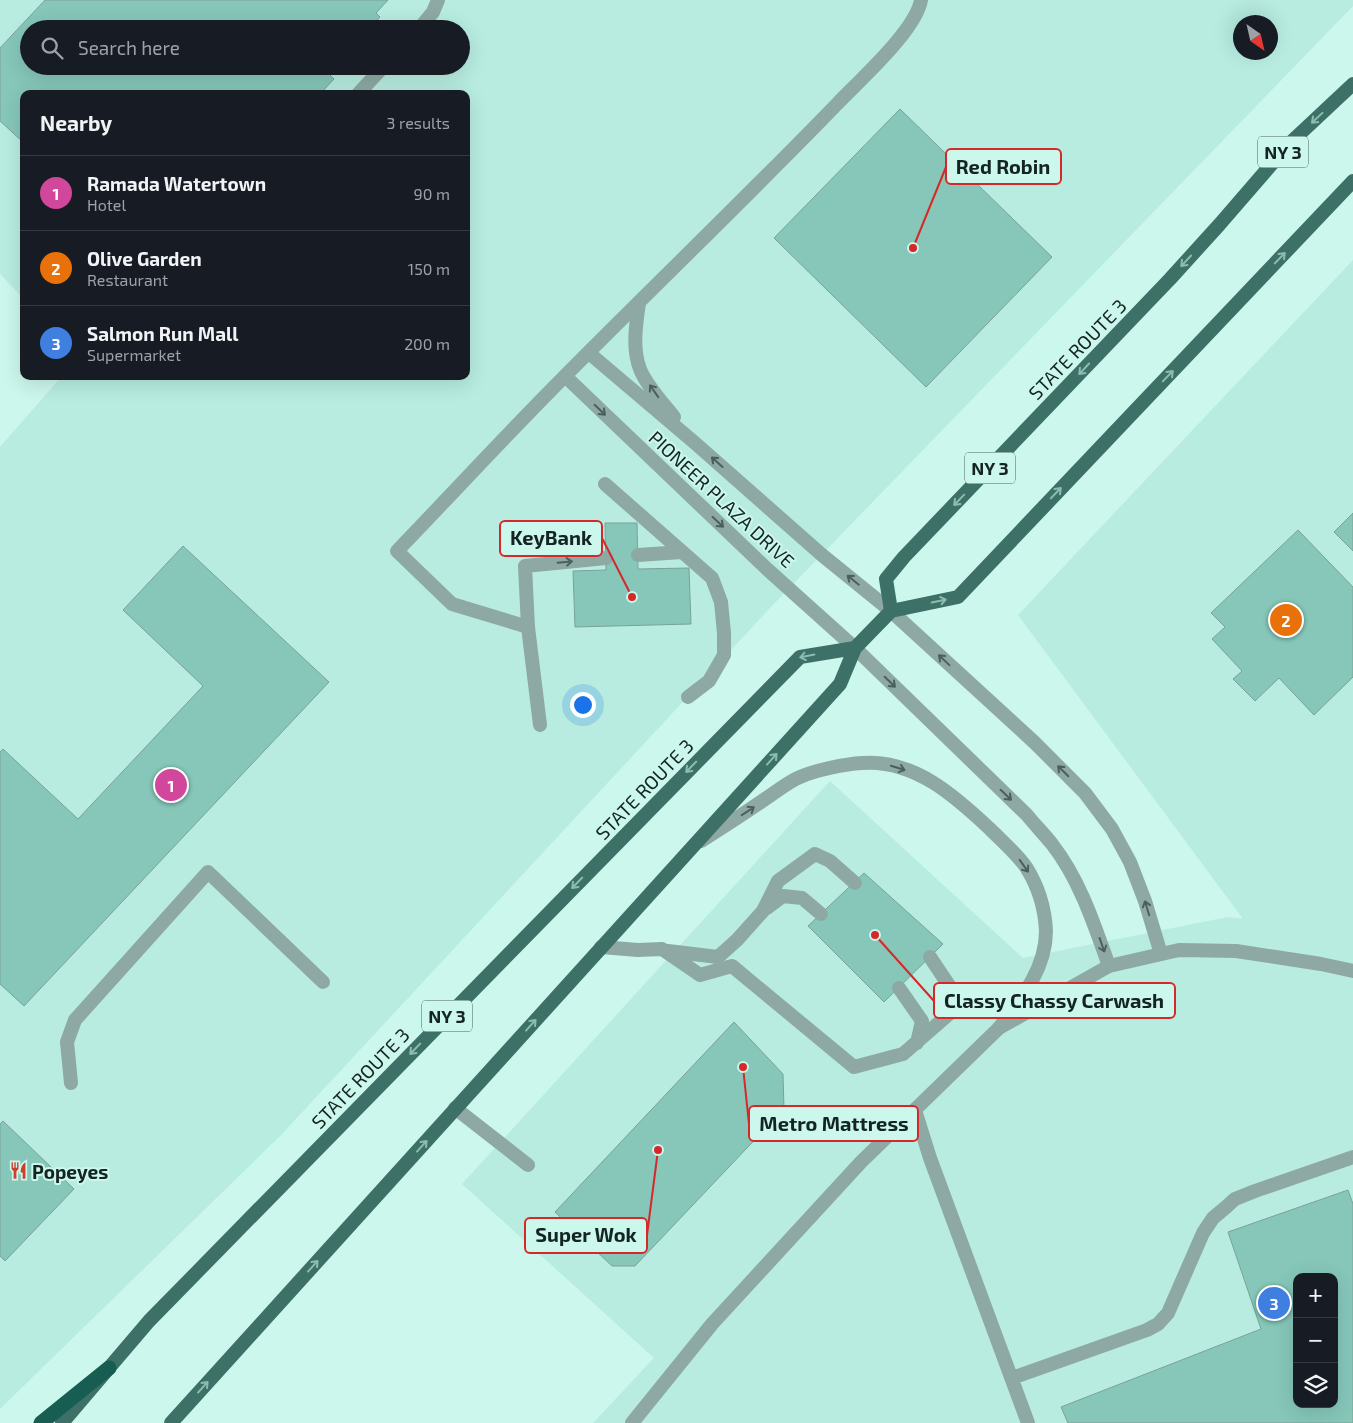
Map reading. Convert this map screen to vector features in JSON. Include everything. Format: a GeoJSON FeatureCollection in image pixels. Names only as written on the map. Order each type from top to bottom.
{"type":"FeatureCollection","features":[{"type":"Feature","properties":{"kind":"highway"},"geometry":{"type":"LineString","coordinates":[[41,1423],[109,1368]]}},
{"type":"Feature","properties":{"kind":"main road","name":"STATE ROUTE 3"},"geometry":{"type":"LineString","coordinates":[[891,611],[886,578],[904,557],[1170,279],[1219,226],[1290,143],[1353,84]]}},
{"type":"Feature","properties":{"kind":"main road"},"geometry":{"type":"LineString","coordinates":[[171,1423],[840,684],[855,648],[891,611],[958,597],[1353,181]]}},
{"type":"Feature","properties":{"kind":"main road","name":"STATE ROUTE 3"},"geometry":{"type":"LineString","coordinates":[[62,1423],[149,1321],[800,657],[855,648]]}},
{"type":"Feature","properties":{"kind":"street"},"geometry":{"type":"LineString","coordinates":[[426,20],[433,12],[438,0]]}},
{"type":"Feature","properties":{"kind":"street"},"geometry":{"type":"LineString","coordinates":[[528,627],[452,604],[398,552],[565,376],[767,177],[897,41],[911,24],[920,8],[921,0]]}},
{"type":"Feature","properties":{"kind":"street"},"geometry":{"type":"LineString","coordinates":[[362,90],[376,75]]}},
{"type":"Feature","properties":{"kind":"street"},"geometry":{"type":"LineString","coordinates":[[640,303],[636,329],[640,369],[655,394],[695,443]]}},
{"type":"Feature","properties":{"kind":"street","name":"PIONEER PLAZA DRIVE"},"geometry":{"type":"LineString","coordinates":[[589,353],[822,555],[891,611],[1034,742],[1086,793],[1112,829],[1130,862],[1145,901],[1161,954]]}},
{"type":"Feature","properties":{"kind":"street","name":"PIONEER PLAZA DRIVE"},"geometry":{"type":"LineString","coordinates":[[565,376],[767,568],[855,648],[1027,815],[1053,845],[1077,885],[1093,919],[1109,966]]}},
{"type":"Feature","properties":{"kind":"street"},"geometry":{"type":"LineString","coordinates":[[605,484],[712,578],[721,602],[724,655],[709,681],[688,697]]}},
{"type":"Feature","properties":{"kind":"street"},"geometry":{"type":"LineString","coordinates":[[638,555],[682,552]]}},
{"type":"Feature","properties":{"kind":"street"},"geometry":{"type":"LineString","coordinates":[[540,725],[528,627],[525,566],[606,558]]}},
{"type":"Feature","properties":{"kind":"street"},"geometry":{"type":"LineString","coordinates":[[632,1423],[712,1324],[861,1162],[999,1028],[1028,989],[1042,960],[1046,933],[1044,912],[1036,887],[1026,867],[1011,849],[960,800],[936,783],[909,771],[888,765],[864,763],[832,768],[799,777],[692,847]]}},
{"type":"Feature","properties":{"kind":"street"},"geometry":{"type":"LineString","coordinates":[[664,951],[718,957],[737,940],[763,910],[778,881],[815,854],[830,861],[854,883]]}},
{"type":"Feature","properties":{"kind":"street"},"geometry":{"type":"LineString","coordinates":[[71,1083],[67,1042],[75,1020],[208,872],[324,982]]}},
{"type":"Feature","properties":{"kind":"street"},"geometry":{"type":"LineString","coordinates":[[763,910],[783,896],[802,898],[821,914]]}},
{"type":"Feature","properties":{"kind":"street"},"geometry":{"type":"LineString","coordinates":[[601,948],[662,949],[700,975],[732,966],[854,1068],[903,1054],[949,1014],[956,996],[930,957]]}},
{"type":"Feature","properties":{"kind":"street"},"geometry":{"type":"LineString","coordinates":[[999,1028],[1109,966],[1179,950],[1236,951],[1321,964],[1353,971]]}},
{"type":"Feature","properties":{"kind":"street"},"geometry":{"type":"LineString","coordinates":[[899,988],[922,1021],[917,1043]]}},
{"type":"Feature","properties":{"kind":"street"},"geometry":{"type":"LineString","coordinates":[[455,1108],[528,1165]]}},
{"type":"Feature","properties":{"kind":"street"},"geometry":{"type":"LineString","coordinates":[[915,1110],[930,1158],[1028,1423]]}},
{"type":"Feature","properties":{"kind":"street"},"geometry":{"type":"LineString","coordinates":[[1012,1378],[1147,1330],[1158,1324],[1168,1313],[1203,1233],[1212,1218],[1235,1199],[1353,1157]]}},
{"type":"Feature","properties":{"kind":"shaded area"},"geometry":{"type":"Polygon","coordinates":[[[0,0],[1353,0],[1353,6],[769,609],[281,1135],[0,1409],[0,447],[59,380],[470,380],[470,90],[20,90],[20,295],[0,274],[0,0]]]}},
{"type":"Feature","properties":{"kind":"shaded area"},"geometry":{"type":"Polygon","coordinates":[[[1353,260],[1353,1423],[593,1423],[654,1358],[462,1184],[830,781],[1023,958],[1228,917],[1243,919],[1018,615],[1353,260]]]}},
{"type":"Feature","properties":{"kind":"building"},"geometry":{"type":"Polygon","coordinates":[[[45,0],[388,0],[376,13],[380,17],[377,20],[26,20],[45,0]]]}},
{"type":"Feature","properties":{"kind":"building"},"geometry":{"type":"Polygon","coordinates":[[[20,27],[20,75],[330,75],[334,79],[324,90],[20,90],[20,139],[0,121],[0,48],[20,27]]]}},
{"type":"Feature","properties":{"kind":"building"},"geometry":{"type":"Polygon","coordinates":[[[900,109],[1052,257],[926,387],[774,238],[900,109]]]}},
{"type":"Feature","properties":{"kind":"building"},"geometry":{"type":"Polygon","coordinates":[[[1353,513],[1353,551],[1334,532],[1353,513]]]}},
{"type":"Feature","properties":{"kind":"building"},"geometry":{"type":"Polygon","coordinates":[[[605,523],[637,523],[638,569],[689,568],[691,624],[575,627],[573,571],[606,570],[605,523]]]}},
{"type":"Feature","properties":{"kind":"building"},"geometry":{"type":"Polygon","coordinates":[[[1298,530],[1353,587],[1353,677],[1314,715],[1279,678],[1255,701],[1233,679],[1242,671],[1212,639],[1225,627],[1211,613],[1298,530]]]}},
{"type":"Feature","properties":{"kind":"building"},"geometry":{"type":"Polygon","coordinates":[[[183,546],[329,682],[24,1006],[0,984],[0,752],[3,749],[78,819],[203,686],[123,610],[183,546]]]}},
{"type":"Feature","properties":{"kind":"building"},"geometry":{"type":"Polygon","coordinates":[[[864,873],[943,944],[884,1002],[808,926],[864,873]]]}},
{"type":"Feature","properties":{"kind":"building"},"geometry":{"type":"Polygon","coordinates":[[[734,1022],[783,1074],[784,1109],[635,1266],[612,1266],[555,1212],[734,1022]]]}},
{"type":"Feature","properties":{"kind":"building"},"geometry":{"type":"Polygon","coordinates":[[[3,1121],[74,1189],[5,1261],[0,1256],[0,1124],[3,1121]]]}},
{"type":"Feature","properties":{"kind":"building"},"geometry":{"type":"Polygon","coordinates":[[[1348,1190],[1353,1204],[1353,1423],[1068,1423],[1061,1407],[1261,1329],[1228,1232],[1348,1190]]]}},
{"type":"Feature","properties":{"kind":"place","name":"Red Robin"},"geometry":{"type":"Point","coordinates":[913,248]}},
{"type":"Feature","properties":{"kind":"place","name":"KeyBank"},"geometry":{"type":"Point","coordinates":[632,597]}},
{"type":"Feature","properties":{"kind":"place","name":"Olive Garden"},"geometry":{"type":"Point","coordinates":[1286,620]}},
{"type":"Feature","properties":{"kind":"place","name":"Ramada Watertown"},"geometry":{"type":"Point","coordinates":[171,785]}},
{"type":"Feature","properties":{"kind":"place","name":"Classy Chassy Carwash"},"geometry":{"type":"Point","coordinates":[875,935]}},
{"type":"Feature","properties":{"kind":"place","name":"Metro Mattress"},"geometry":{"type":"Point","coordinates":[743,1067]}},
{"type":"Feature","properties":{"kind":"place","name":"Super Wok"},"geometry":{"type":"Point","coordinates":[658,1150]}},
{"type":"Feature","properties":{"kind":"place","name":"Popeyes"},"geometry":{"type":"Point","coordinates":[18,1171]}},
{"type":"Feature","properties":{"kind":"place","name":"Salmon Run Mall"},"geometry":{"type":"Point","coordinates":[1274,1303]}}]}
